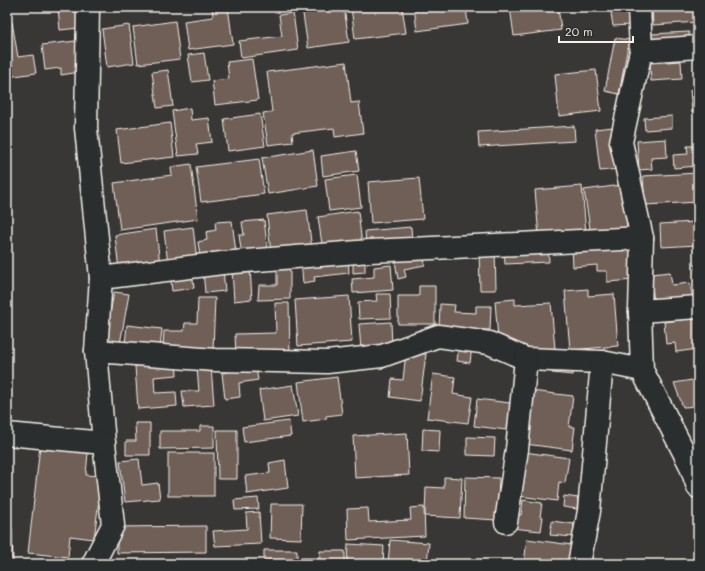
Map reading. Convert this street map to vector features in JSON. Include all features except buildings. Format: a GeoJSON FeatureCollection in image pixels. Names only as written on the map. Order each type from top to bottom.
{"type":"FeatureCollection","features":[{"type":"Feature","properties":{"kind":"street"},"geometry":{"type":"LineString","coordinates":[[88,7],[86,128],[101,278],[96,351],[113,525],[94,564]]}},
{"type":"Feature","properties":{"kind":"street"},"geometry":{"type":"LineString","coordinates":[[639,7],[641,51],[621,142],[642,238],[640,311],[642,370],[690,464],[698,487]]}},
{"type":"Feature","properties":{"kind":"street"},"geometry":{"type":"LineString","coordinates":[[641,51],[698,47]]}},
{"type":"Feature","properties":{"kind":"street"},"geometry":{"type":"LineString","coordinates":[[101,278],[222,263],[370,251],[642,238]]}},
{"type":"Feature","properties":{"kind":"street"},"geometry":{"type":"LineString","coordinates":[[640,311],[698,307]]}},
{"type":"Feature","properties":{"kind":"street"},"geometry":{"type":"LineString","coordinates":[[96,351],[215,360],[327,362],[382,356],[438,336],[489,343],[526,359],[602,362],[642,370]]}},
{"type":"Feature","properties":{"kind":"street"},"geometry":{"type":"LineString","coordinates":[[506,522],[517,450],[526,359]]}},
{"type":"Feature","properties":{"kind":"street"},"geometry":{"type":"LineString","coordinates":[[579,564],[589,511],[602,362]]}},
{"type":"Feature","properties":{"kind":"street"},"geometry":{"type":"LineString","coordinates":[[7,434],[104,443]]}}]}
